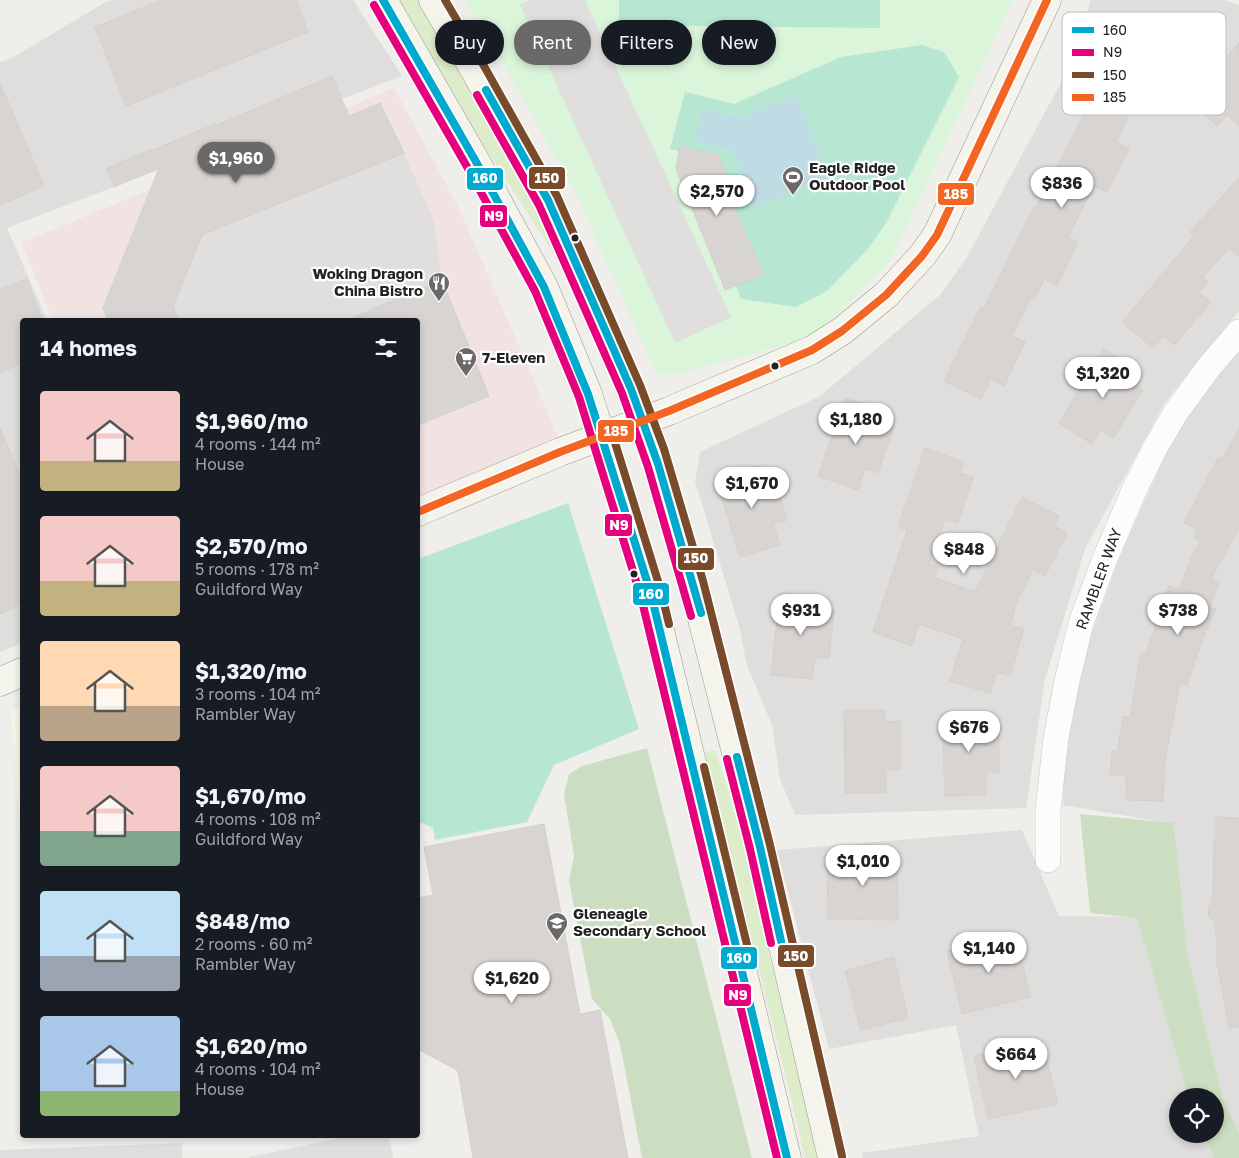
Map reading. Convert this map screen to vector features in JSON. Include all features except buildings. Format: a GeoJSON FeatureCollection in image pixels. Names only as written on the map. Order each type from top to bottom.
{"type":"FeatureCollection","features":[{"type":"Feature","properties":{"kind":"main road"},"geometry":{"type":"LineString","coordinates":[[383,0],[475,160],[544,287],[588,394],[651,594],[787,1158]]}},
{"type":"Feature","properties":{"kind":"main road"},"geometry":{"type":"LineString","coordinates":[[433,0],[475,70],[548,200],[623,371],[658,464],[693,583],[760,847],[832,1158]]}},
{"type":"Feature","properties":{"kind":"main road"},"geometry":{"type":"LineString","coordinates":[[420,511],[812,350],[842,330],[886,295],[922,256],[937,235],[1048,0]]}},
{"type":"Feature","properties":{"kind":"main road"},"geometry":{"type":"LineString","coordinates":[[0,682],[20,673]]}},
{"type":"Feature","properties":{"kind":"street","name":"RAMBLER WAY"},"geometry":{"type":"LineString","coordinates":[[1048,860],[1048,810],[1056,738],[1081,623],[1104,561],[1132,495],[1155,448],[1176,412],[1209,366],[1239,332]]}},
{"type":"Feature","properties":{"kind":"shaded area"},"geometry":{"type":"Polygon","coordinates":[[[113,0],[353,0],[402,76],[7,228],[46,318],[20,318],[20,644],[0,652],[0,62],[12,58],[104,3],[113,0]]]}},
{"type":"Feature","properties":{"kind":"shaded area"},"geometry":{"type":"Polygon","coordinates":[[[530,0],[585,0],[601,35],[601,65],[615,65],[731,317],[675,343],[548,65],[591,65],[591,20],[527,20],[520,5],[530,0]]]}},
{"type":"Feature","properties":{"kind":"shaded area"},"geometry":{"type":"Polygon","coordinates":[[[1090,0],[1224,0],[1239,5],[1239,311],[1165,402],[1085,549],[1045,679],[1026,808],[795,815],[780,779],[772,725],[747,666],[739,626],[695,481],[700,452],[820,396],[940,295],[967,257],[1062,81],[1062,115],[1226,115],[1226,12],[1087,12],[1090,0]]]}},
{"type":"Feature","properties":{"kind":"shaded area"},"geometry":{"type":"Polygon","coordinates":[[[394,88],[459,208],[560,441],[420,495],[420,318],[52,318],[21,243],[394,88]]]}},
{"type":"Feature","properties":{"kind":"shaded area"},"geometry":{"type":"Polygon","coordinates":[[[404,153],[434,221],[442,280],[351,318],[177,318],[173,306],[202,235],[404,153]]]}},
{"type":"Feature","properties":{"kind":"shaded area"},"geometry":{"type":"Polygon","coordinates":[[[1239,352],[1239,1133],[1224,1101],[1224,1088],[1220,1088],[1187,952],[1174,824],[1063,805],[1068,697],[1123,549],[1184,415],[1239,352]]]}},
{"type":"Feature","properties":{"kind":"shaded area"},"geometry":{"type":"Polygon","coordinates":[[[20,707],[20,832],[11,710],[20,707]]]}},
{"type":"Feature","properties":{"kind":"shaded area"},"geometry":{"type":"Polygon","coordinates":[[[1022,830],[1059,916],[1137,917],[1186,1088],[1169,1088],[1169,1143],[1208,1143],[1214,1158],[863,1158],[862,1153],[979,1136],[956,1025],[829,1049],[777,850],[1022,830]]]}},
{"type":"Feature","properties":{"kind":"shaded area"},"geometry":{"type":"Polygon","coordinates":[[[340,1138],[390,1138],[393,1158],[249,1158],[340,1138]]]}},
{"type":"Feature","properties":{"kind":"shaded area"},"geometry":{"type":"Polygon","coordinates":[[[182,1143],[182,1158],[0,1158],[0,1150],[182,1143]]]}},
{"type":"Feature","properties":{"kind":"green space"},"geometry":{"type":"Polygon","coordinates":[[[394,0],[418,0],[435,28],[435,65],[457,65],[501,137],[559,251],[554,254],[468,121],[394,0]]]}},
{"type":"Feature","properties":{"kind":"green space"},"geometry":{"type":"Polygon","coordinates":[[[465,0],[1013,0],[889,263],[813,337],[675,375],[658,374],[575,191],[504,65],[504,20],[477,20],[465,0]]]}},
{"type":"Feature","properties":{"kind":"green space"},"geometry":{"type":"Polygon","coordinates":[[[619,0],[880,0],[880,28],[776,27],[776,20],[702,20],[702,26],[692,26],[692,20],[619,20],[619,0]]]}},
{"type":"Feature","properties":{"kind":"green space","name":"Eagle Ridge Outdoor Pool"},"geometry":{"type":"Polygon","coordinates":[[[922,45],[944,52],[959,77],[886,223],[867,250],[827,291],[796,307],[741,299],[736,286],[725,290],[676,169],[679,151],[670,149],[685,92],[734,104],[841,57],[922,45]]]}},
{"type":"Feature","properties":{"kind":"green space"},"geometry":{"type":"Polygon","coordinates":[[[568,503],[639,729],[554,765],[527,822],[435,840],[433,828],[420,822],[420,558],[568,503]]]}},
{"type":"Feature","properties":{"kind":"green space"},"geometry":{"type":"Polygon","coordinates":[[[647,748],[752,1158],[642,1158],[620,1044],[610,1019],[592,999],[569,881],[574,855],[564,794],[569,774],[582,766],[647,748]]]}},
{"type":"Feature","properties":{"kind":"green space"},"geometry":{"type":"Polygon","coordinates":[[[715,750],[744,847],[818,1158],[805,1158],[705,753],[715,750]]]}},
{"type":"Feature","properties":{"kind":"green space"},"geometry":{"type":"Polygon","coordinates":[[[1080,814],[1174,823],[1187,952],[1220,1088],[1186,1088],[1137,918],[1090,913],[1080,814]]]}},
{"type":"Feature","properties":{"kind":"green space"},"geometry":{"type":"Polygon","coordinates":[[[1224,1101],[1239,1133],[1239,1158],[1214,1158],[1208,1143],[1224,1143],[1224,1101]]]}},
{"type":"Feature","properties":{"kind":"water"},"geometry":{"type":"Polygon","coordinates":[[[796,95],[829,177],[755,208],[732,150],[694,141],[702,109],[739,118],[796,95]]]}},
{"type":"Feature","properties":{"kind":"transit line","name":"160"},"geometry":{"type":"LineString","coordinates":[[383,0],[475,160],[544,287],[588,394],[651,594],[787,1158]]}},
{"type":"Feature","properties":{"kind":"transit line","name":"150"},"geometry":{"type":"LineString","coordinates":[[445,0],[557,196],[640,385],[664,449],[703,581],[770,845],[842,1156]]}},
{"type":"Feature","properties":{"kind":"transit line","name":"185"},"geometry":{"type":"LineString","coordinates":[[420,511],[560,452],[669,411],[812,350],[842,331],[886,295],[922,256],[937,235],[1047,0]]}},
{"type":"Feature","properties":{"kind":"transit line","name":"N9"},"geometry":{"type":"LineString","coordinates":[[374,5],[466,165],[535,291],[579,397],[641,597],[777,1158]]}},
{"type":"Feature","properties":{"kind":"transit line","name":"160"},"geometry":{"type":"LineString","coordinates":[[486,90],[548,200],[631,389],[658,464],[701,613]]}},
{"type":"Feature","properties":{"kind":"transit line","name":"N9"},"geometry":{"type":"LineString","coordinates":[[477,95],[539,205],[622,393],[648,467],[691,616]]}},
{"type":"Feature","properties":{"kind":"transit line","name":"150"},"geometry":{"type":"LineString","coordinates":[[612,433],[661,591],[669,624]]}},
{"type":"Feature","properties":{"kind":"transit line","name":"160"},"geometry":{"type":"LineString","coordinates":[[737,757],[781,941]]}},
{"type":"Feature","properties":{"kind":"transit line","name":"N9"},"geometry":{"type":"LineString","coordinates":[[727,759],[771,943]]}},
{"type":"Feature","properties":{"kind":"transit line","name":"150"},"geometry":{"type":"LineString","coordinates":[[704,767],[748,949]]}},
{"type":"Feature","properties":{"kind":"place","name":"Eagle Ridge Outdoor Pool"},"geometry":{"type":"Point","coordinates":[793,196]}},
{"type":"Feature","properties":{"kind":"place","name":"Woking Dragon China Bistro"},"geometry":{"type":"Point","coordinates":[439,302]}},
{"type":"Feature","properties":{"kind":"place","name":"7-Eleven"},"geometry":{"type":"Point","coordinates":[466,377]}},
{"type":"Feature","properties":{"kind":"place","name":"Gleneagle Secondary School"},"geometry":{"type":"Point","coordinates":[557,942]}}]}
